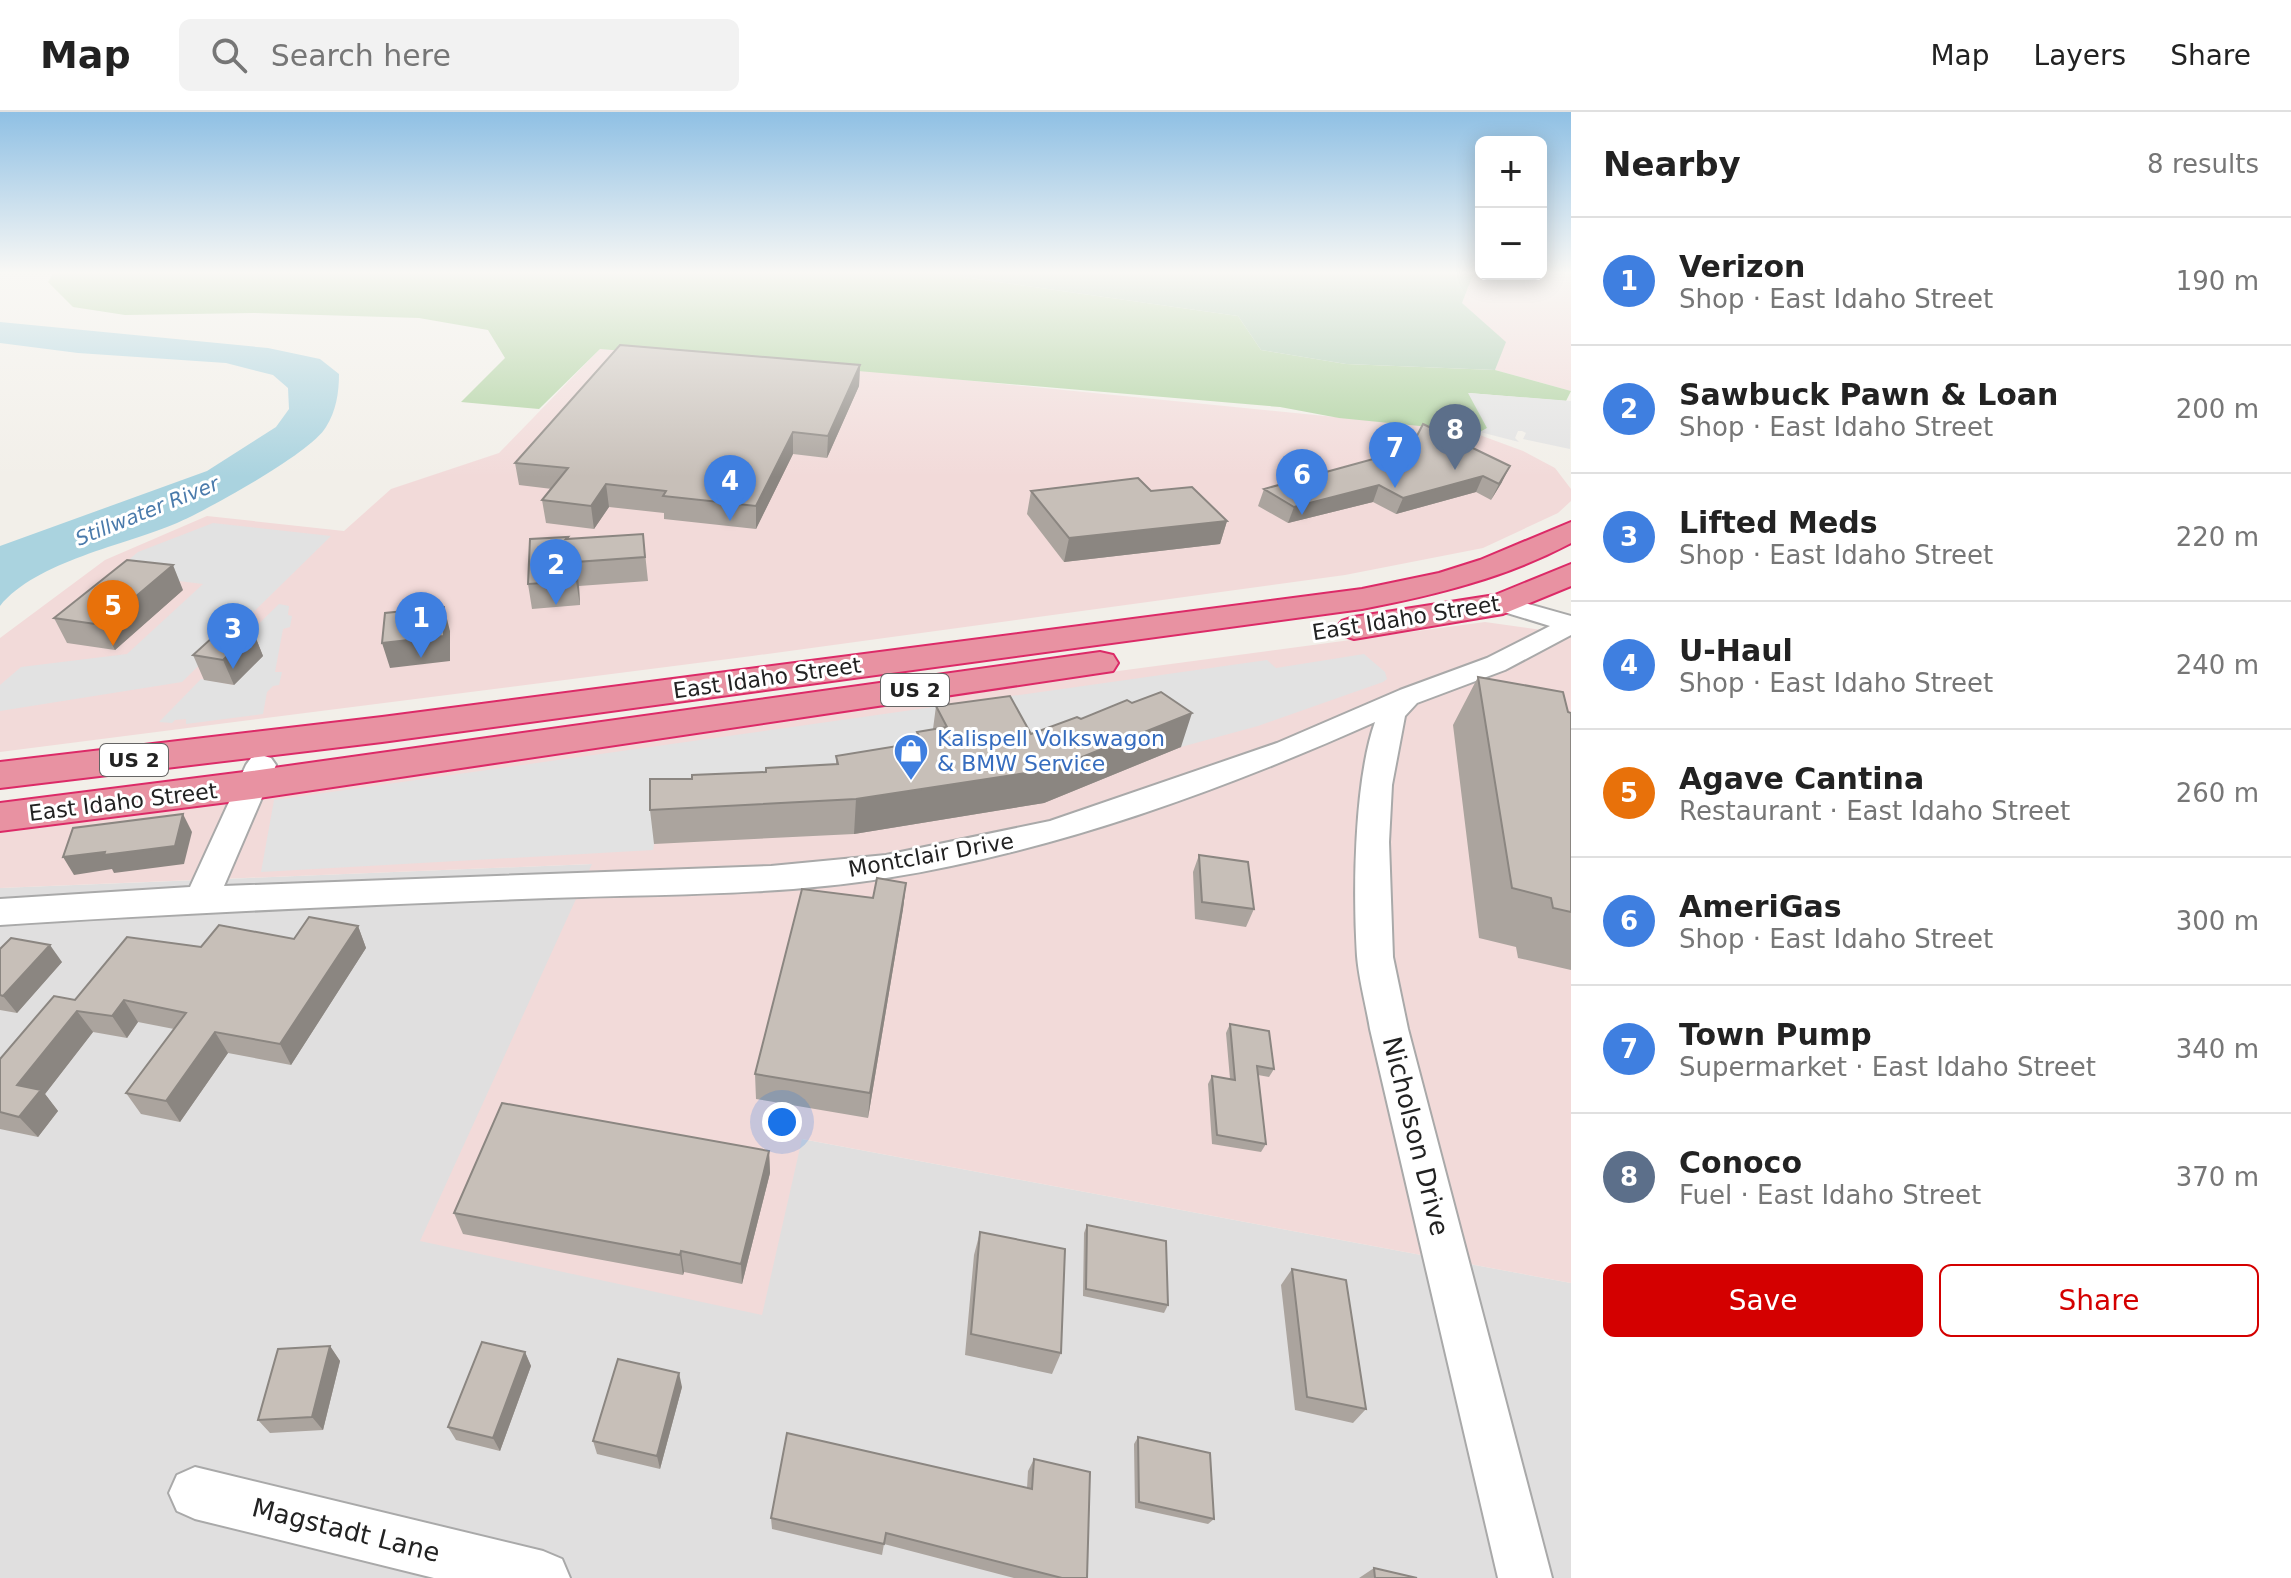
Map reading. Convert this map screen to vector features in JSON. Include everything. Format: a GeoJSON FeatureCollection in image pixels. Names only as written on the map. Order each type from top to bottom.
{"type":"FeatureCollection","features":[{"type":"Feature","properties":{"kind":"highway","name":"East Idaho Street"},"geometry":{"type":"LineString","coordinates":[[0,817],[261,765],[823,670],[1357,600],[1463,577],[1532,551],[1571,531]]}},
{"type":"Feature","properties":{"kind":"highway","name":"East Idaho Street"},"geometry":{"type":"LineString","coordinates":[[0,775],[442,758],[1431,618],[1503,604],[1571,574]]}},
{"type":"Feature","properties":{"kind":"highway"},"geometry":{"type":"LineString","coordinates":[[442,758],[518,730],[773,687],[823,670]]}},
{"type":"Feature","properties":{"kind":"highway"},"geometry":{"type":"LineString","coordinates":[[0,803],[160,768],[239,759],[261,765]]}},
{"type":"Feature","properties":{"kind":"street","name":"Montclair Drive"},"geometry":{"type":"LineString","coordinates":[[1503,604],[1571,625]]}},
{"type":"Feature","properties":{"kind":"street","name":"Montclair Drive"},"geometry":{"type":"LineString","coordinates":[[0,912],[202,899],[771,878],[886,867],[1055,831],[1287,750],[1410,696],[1496,664],[1571,625]]}},
{"type":"Feature","properties":{"kind":"street","name":"Nicholson Drive"},"geometry":{"type":"LineString","coordinates":[[1410,696],[1392,713],[1377,785],[1372,897],[1375,957],[1389,1029],[1525,1578]]}},
{"type":"Feature","properties":{"kind":"street"},"geometry":{"type":"LineString","coordinates":[[202,899],[261,765]]}},
{"type":"Feature","properties":{"kind":"street","name":"Magstadt Lane"},"geometry":{"type":"LineString","coordinates":[[195,1493],[543,1578]]}},
{"type":"Feature","properties":{"kind":"shaded area"},"geometry":{"type":"Polygon","coordinates":[[[1503,340],[1571,340],[1571,391],[1495,370],[1503,340]]]}},
{"type":"Feature","properties":{"kind":"shaded area"},"geometry":{"type":"Polygon","coordinates":[[[600,349],[903,374],[1466,430],[1523,451],[1555,468],[1571,489],[1571,501],[1558,513],[1483,548],[1345,575],[752,656],[0,752],[0,638],[105,560],[207,516],[344,531],[391,489],[499,453],[600,349]]]}},
{"type":"Feature","properties":{"kind":"shaded area"},"geometry":{"type":"Polygon","coordinates":[[[1468,393],[1571,401],[1570,449],[1523,439],[1526,433],[1522,431],[1518,431],[1515,438],[1519,442],[1480,432],[1487,428],[1468,393]]]}},
{"type":"Feature","properties":{"kind":"shaded area"},"geometry":{"type":"Polygon","coordinates":[[[213,523],[331,536],[182,682],[0,711],[0,685],[21,667],[127,654],[203,584],[113,573],[138,552],[213,523]]]}},
{"type":"Feature","properties":{"kind":"shaded area"},"geometry":{"type":"Polygon","coordinates":[[[279,604],[289,606],[288,615],[292,616],[290,627],[283,629],[275,672],[282,672],[279,685],[267,692],[263,714],[186,724],[186,719],[172,723],[159,722],[201,679],[234,685],[231,651],[279,604]]]}},
{"type":"Feature","properties":{"kind":"shaded area"},"geometry":{"type":"Polygon","coordinates":[[[1485,622],[1571,634],[1571,1283],[802,1139],[762,1315],[420,1241],[592,864],[0,888],[0,829],[1485,622]]]}},
{"type":"Feature","properties":{"kind":"shaded area"},"geometry":{"type":"Polygon","coordinates":[[[1364,654],[1385,672],[1387,679],[1258,726],[1181,747],[1151,726],[654,844],[653,850],[261,872],[274,800],[1267,660],[1276,668],[1364,654]]]}},
{"type":"Feature","properties":{"kind":"shaded area"},"geometry":{"type":"Polygon","coordinates":[[[593,864],[421,1241],[802,1139],[1571,1283],[1571,1578],[0,1578],[0,888],[593,864]]]}},
{"type":"Feature","properties":{"kind":"green space"},"geometry":{"type":"Polygon","coordinates":[[[494,340],[1255,340],[1261,350],[1346,364],[1495,370],[1571,391],[1566,401],[1469,393],[1488,428],[1480,432],[1339,418],[1280,407],[600,349],[539,409],[461,402],[505,358],[494,340]]]}},
{"type":"Feature","properties":{"kind":"green space"},"geometry":{"type":"Polygon","coordinates":[[[1255,340],[1506,342],[1495,370],[1346,364],[1261,350],[1255,340]]]}},
{"type":"Feature","properties":{"kind":"water","name":"Stillwater River"},"geometry":{"type":"Polygon","coordinates":[[[0,340],[190,340],[268,348],[320,359],[339,374],[336,402],[326,427],[317,438],[257,480],[177,523],[58,566],[16,590],[0,606],[0,546],[207,471],[276,427],[289,409],[288,388],[273,375],[226,363],[78,353],[0,343],[0,340]]]}},
{"type":"Feature","properties":{"kind":"building"},"geometry":{"type":"Polygon","coordinates":[[[620,345],[860,365],[828,436],[793,432],[756,506],[663,496],[666,491],[606,484],[591,506],[542,500],[568,468],[515,463],[620,345]]]}},
{"type":"Feature","properties":{"kind":"building"},"geometry":{"type":"Polygon","coordinates":[[[1423,424],[1510,466],[1499,484],[1483,476],[1403,498],[1379,485],[1294,507],[1264,489],[1384,456],[1402,465],[1423,424]]]}},
{"type":"Feature","properties":{"kind":"building"},"geometry":{"type":"Polygon","coordinates":[[[1138,478],[1151,491],[1192,487],[1227,521],[1069,538],[1031,491],[1138,478]]]}},
{"type":"Feature","properties":{"kind":"building"},"geometry":{"type":"Polygon","coordinates":[[[643,534],[645,557],[576,562],[576,581],[528,584],[530,539],[643,534]]]}},
{"type":"Feature","properties":{"kind":"building"},"geometry":{"type":"Polygon","coordinates":[[[127,560],[173,565],[102,625],[54,618],[127,560]]]}},
{"type":"Feature","properties":{"kind":"building"},"geometry":{"type":"Polygon","coordinates":[[[444,607],[444,636],[382,643],[385,613],[444,607]]]}},
{"type":"Feature","properties":{"kind":"building"},"geometry":{"type":"Polygon","coordinates":[[[224,627],[253,631],[223,660],[193,655],[224,627]]]}},
{"type":"Feature","properties":{"kind":"building"},"geometry":{"type":"Polygon","coordinates":[[[1478,677],[1563,692],[1568,712],[1571,713],[1571,912],[1553,908],[1551,898],[1512,888],[1478,677]]]}},
{"type":"Feature","properties":{"kind":"building"},"geometry":{"type":"Polygon","coordinates":[[[1161,692],[1192,713],[1052,769],[856,799],[650,810],[650,779],[692,779],[692,775],[766,772],[766,768],[838,764],[836,756],[922,742],[917,732],[947,727],[936,706],[1010,696],[1031,734],[1077,717],[1081,719],[1127,700],[1132,703],[1161,692]]]}},
{"type":"Feature","properties":{"kind":"building"},"geometry":{"type":"Polygon","coordinates":[[[183,814],[175,846],[63,857],[73,828],[183,814]]]}},
{"type":"Feature","properties":{"kind":"building"},"geometry":{"type":"Polygon","coordinates":[[[1199,855],[1248,862],[1254,909],[1202,902],[1199,855]]]}},
{"type":"Feature","properties":{"kind":"building"},"geometry":{"type":"Polygon","coordinates":[[[877,878],[906,883],[870,1093],[755,1074],[802,889],[873,898],[877,878]]]}},
{"type":"Feature","properties":{"kind":"building"},"geometry":{"type":"Polygon","coordinates":[[[309,917],[358,926],[280,1044],[215,1032],[166,1101],[126,1093],[186,1013],[124,1000],[112,1016],[77,1011],[17,1085],[41,1090],[19,1117],[0,1112],[0,1059],[54,996],[75,1000],[127,937],[201,947],[219,925],[294,939],[309,917]]]}},
{"type":"Feature","properties":{"kind":"building"},"geometry":{"type":"Polygon","coordinates":[[[11,938],[50,945],[3,996],[0,995],[0,949],[11,938]]]}},
{"type":"Feature","properties":{"kind":"building"},"geometry":{"type":"Polygon","coordinates":[[[1230,1024],[1269,1031],[1274,1069],[1257,1066],[1266,1144],[1217,1135],[1212,1076],[1235,1080],[1230,1024]]]}},
{"type":"Feature","properties":{"kind":"building"},"geometry":{"type":"Polygon","coordinates":[[[502,1103],[769,1151],[741,1264],[454,1213],[502,1103]]]}},
{"type":"Feature","properties":{"kind":"building"},"geometry":{"type":"Polygon","coordinates":[[[1087,1225],[1166,1241],[1168,1305],[1086,1289],[1087,1225]]]}},
{"type":"Feature","properties":{"kind":"building"},"geometry":{"type":"Polygon","coordinates":[[[980,1232],[1065,1249],[1061,1353],[971,1334],[980,1232]]]}},
{"type":"Feature","properties":{"kind":"building"},"geometry":{"type":"Polygon","coordinates":[[[1292,1269],[1346,1280],[1366,1409],[1307,1397],[1292,1269]]]}},
{"type":"Feature","properties":{"kind":"building"},"geometry":{"type":"Polygon","coordinates":[[[482,1342],[525,1352],[493,1438],[448,1427],[482,1342]]]}},
{"type":"Feature","properties":{"kind":"building"},"geometry":{"type":"Polygon","coordinates":[[[330,1346],[312,1417],[258,1420],[278,1349],[330,1346]]]}},
{"type":"Feature","properties":{"kind":"building"},"geometry":{"type":"Polygon","coordinates":[[[618,1359],[679,1373],[657,1456],[593,1441],[618,1359]]]}},
{"type":"Feature","properties":{"kind":"building"},"geometry":{"type":"Polygon","coordinates":[[[787,1433],[1032,1489],[1034,1459],[1090,1472],[1087,1578],[1062,1578],[886,1533],[884,1544],[771,1518],[787,1433]]]}},
{"type":"Feature","properties":{"kind":"building"},"geometry":{"type":"Polygon","coordinates":[[[1138,1437],[1210,1453],[1214,1519],[1139,1502],[1138,1437]]]}},
{"type":"Feature","properties":{"kind":"building"},"geometry":{"type":"Polygon","coordinates":[[[1374,1568],[1417,1578],[1375,1578],[1374,1568]]]}},
{"type":"Feature","properties":{"kind":"place","name":"Conoco"},"geometry":{"type":"Point","coordinates":[1455,470]}},
{"type":"Feature","properties":{"kind":"place","name":"Town Pump"},"geometry":{"type":"Point","coordinates":[1395,488]}},
{"type":"Feature","properties":{"kind":"place","name":"AmeriGas"},"geometry":{"type":"Point","coordinates":[1302,515]}},
{"type":"Feature","properties":{"kind":"place","name":"U-Haul"},"geometry":{"type":"Point","coordinates":[730,521]}},
{"type":"Feature","properties":{"kind":"place","name":"Sawbuck Pawn & Loan"},"geometry":{"type":"Point","coordinates":[556,605]}},
{"type":"Feature","properties":{"kind":"place","name":"Agave Cantina"},"geometry":{"type":"Point","coordinates":[113,646]}},
{"type":"Feature","properties":{"kind":"place","name":"Verizon"},"geometry":{"type":"Point","coordinates":[421,658]}},
{"type":"Feature","properties":{"kind":"place","name":"Lifted Meds"},"geometry":{"type":"Point","coordinates":[233,669]}},
{"type":"Feature","properties":{"kind":"place","name":"Kalispell Volkswagon & BMW Service"},"geometry":{"type":"Point","coordinates":[911,782]}}]}
